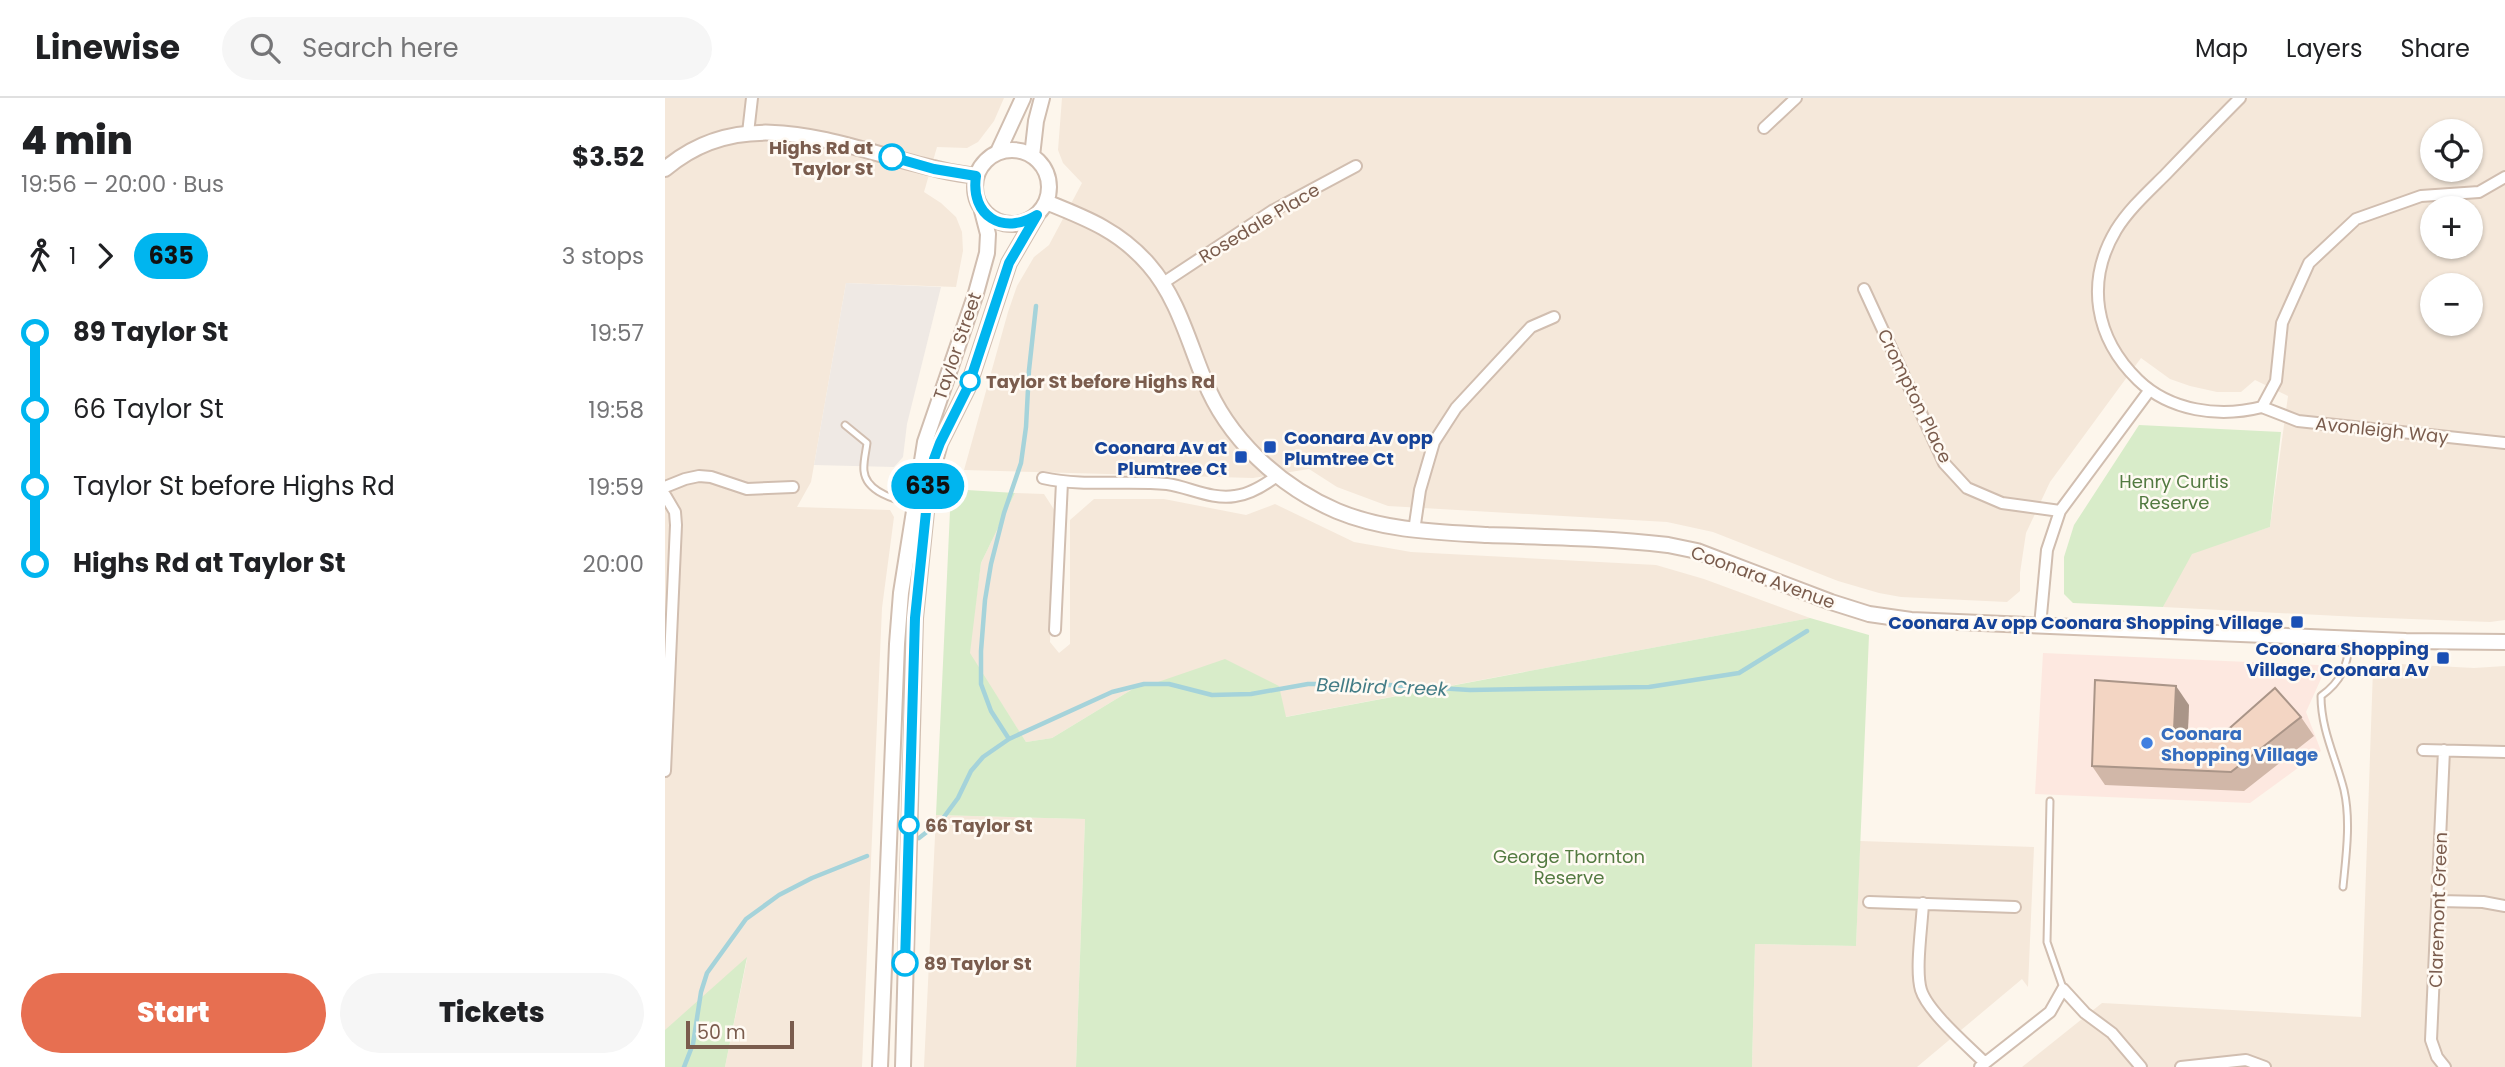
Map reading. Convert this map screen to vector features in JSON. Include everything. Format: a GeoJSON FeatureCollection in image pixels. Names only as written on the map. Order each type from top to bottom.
{"type":"FeatureCollection","features":[{"type":"Feature","properties":{"kind":"street"},"geometry":{"type":"LineString","coordinates":[[748,133],[752,98]]}},
{"type":"Feature","properties":{"kind":"street"},"geometry":{"type":"LineString","coordinates":[[998,152],[1023,98]]}},
{"type":"Feature","properties":{"kind":"street"},"geometry":{"type":"LineString","coordinates":[[1032,156],[1042,98]]}},
{"type":"Feature","properties":{"kind":"street"},"geometry":{"type":"LineString","coordinates":[[1764,128],[1796,98]]}},
{"type":"Feature","properties":{"kind":"street"},"geometry":{"type":"LineString","coordinates":[[2240,98],[2133,208],[2116,231],[2104,257],[2098,290],[2100,321],[2111,348],[2149,391],[2169,401],[2202,410],[2243,412],[2262,407],[2276,381],[2282,323],[2309,263],[2356,219],[2421,196],[2479,192],[2505,177]]}},
{"type":"Feature","properties":{"kind":"street"},"geometry":{"type":"LineString","coordinates":[[665,169],[701,147],[748,133],[802,135],[934,169],[976,176]]}},
{"type":"Feature","properties":{"kind":"street"},"geometry":{"type":"LineString","coordinates":[[1010,150],[1032,156],[1042,165],[1047,176],[1049,189],[1046,202],[1037,215],[1027,221],[1015,224],[992,219],[982,211],[977,200],[974,188],[976,176],[988,158],[998,152],[1010,150]]}},
{"type":"Feature","properties":{"kind":"street","name":"Rosedale Place"},"geometry":{"type":"LineString","coordinates":[[1163,283],[1272,211],[1356,166]]}},
{"type":"Feature","properties":{"kind":"street","name":"Coonara Avenue"},"geometry":{"type":"LineString","coordinates":[[1046,202],[1084,217],[1118,235],[1148,264],[1163,283],[1181,319],[1205,382],[1219,409],[1252,452],[1277,475],[1310,497],[1363,520],[1414,531],[1668,545],[1697,551],[1869,614],[1910,620],[2482,644],[2505,642]]}},
{"type":"Feature","properties":{"kind":"street","name":"Taylor Street"},"geometry":{"type":"LineString","coordinates":[[880,1067],[901,593],[925,442],[987,253],[988,233],[982,211]]}},
{"type":"Feature","properties":{"kind":"street","name":"Taylor Street"},"geometry":{"type":"LineString","coordinates":[[903,1067],[915,618],[929,483],[940,443],[968,387],[1009,263],[1037,215]]}},
{"type":"Feature","properties":{"kind":"street","name":"Crompton Place"},"geometry":{"type":"LineString","coordinates":[[1864,289],[1944,463],[1967,488],[2002,503],[2060,511]]}},
{"type":"Feature","properties":{"kind":"street"},"geometry":{"type":"LineString","coordinates":[[1414,531],[1420,490],[1434,442],[1457,408],[1531,327],[1554,317]]}},
{"type":"Feature","properties":{"kind":"street"},"geometry":{"type":"LineString","coordinates":[[2040,626],[2046,551],[2060,511],[2149,391]]}},
{"type":"Feature","properties":{"kind":"street","name":"Avonleigh Way"},"geometry":{"type":"LineString","coordinates":[[2262,407],[2298,421],[2505,443]]}},
{"type":"Feature","properties":{"kind":"street"},"geometry":{"type":"LineString","coordinates":[[1044,478],[1062,482],[1167,484],[1221,497],[1236,496],[1260,488],[1277,475]]}},
{"type":"Feature","properties":{"kind":"street"},"geometry":{"type":"LineString","coordinates":[[665,487],[685,478],[699,476],[711,477],[747,489],[793,488]]}},
{"type":"Feature","properties":{"kind":"street"},"geometry":{"type":"LineString","coordinates":[[1055,629],[1062,482]]}},
{"type":"Feature","properties":{"kind":"street"},"geometry":{"type":"LineString","coordinates":[[665,495],[675,512],[676,525],[665,771]]}},
{"type":"Feature","properties":{"kind":"street"},"geometry":{"type":"LineString","coordinates":[[2423,750],[2505,752]]}},
{"type":"Feature","properties":{"kind":"street","name":"Claremont Green"},"geometry":{"type":"LineString","coordinates":[[2444,750],[2431,1040],[2437,1057],[2445,1067]]}},
{"type":"Feature","properties":{"kind":"street"},"geometry":{"type":"LineString","coordinates":[[2439,901],[2483,902],[2505,906]]}},
{"type":"Feature","properties":{"kind":"street"},"geometry":{"type":"LineString","coordinates":[[1869,902],[2015,907]]}},
{"type":"Feature","properties":{"kind":"street"},"geometry":{"type":"LineString","coordinates":[[1923,903],[1919,976],[1921,991],[1930,1007],[1982,1065],[2050,1012],[2063,989],[2085,1013],[2112,1033],[2141,1067]]}},
{"type":"Feature","properties":{"kind":"street"},"geometry":{"type":"LineString","coordinates":[[2181,1067],[2246,1060],[2265,1067]]}},
{"type":"Feature","properties":{"kind":"lane"},"geometry":{"type":"LineString","coordinates":[[845,425],[867,443],[864,473],[872,488],[897,501],[915,504]]}},
{"type":"Feature","properties":{"kind":"lane"},"geometry":{"type":"LineString","coordinates":[[2343,887],[2347,811],[2342,783],[2325,733],[2321,696],[2341,678],[2347,663],[2350,639]]}},
{"type":"Feature","properties":{"kind":"lane"},"geometry":{"type":"LineString","coordinates":[[2050,802],[2047,942],[2063,989]]}},
{"type":"Feature","properties":{"kind":"shaded area"},"geometry":{"type":"Polygon","coordinates":[[[665,98],[1004,98],[994,121],[978,142],[967,148],[937,147],[924,192],[956,217],[962,232],[963,251],[956,287],[846,283],[811,482],[797,507],[890,510],[894,517],[882,608],[862,1067],[725,1067],[747,959],[665,1034],[665,98]]]}},
{"type":"Feature","properties":{"kind":"shaded area"},"geometry":{"type":"Polygon","coordinates":[[[1062,98],[2505,98],[2505,620],[2490,622],[2163,607],[2190,553],[2270,527],[2288,396],[2255,380],[2241,392],[2217,392],[2190,386],[2170,379],[2141,358],[2050,482],[2026,533],[2020,591],[2007,602],[1901,597],[1879,593],[1838,581],[1713,532],[1667,522],[1388,506],[1337,487],[1309,469],[1253,478],[964,470],[1017,286],[1034,257],[1049,245],[1082,183],[1063,163],[1058,150],[1062,98]]]}},
{"type":"Feature","properties":{"kind":"shaded area"},"geometry":{"type":"Polygon","coordinates":[[[846,283],[941,287],[907,424],[903,457],[894,467],[814,465],[846,283]]]}},
{"type":"Feature","properties":{"kind":"shaded area"},"geometry":{"type":"Polygon","coordinates":[[[1015,493],[1044,494],[1055,511],[1050,642],[1059,653],[1070,644],[1070,520],[1094,499],[1164,499],[1246,515],[1275,504],[1354,542],[1411,552],[1656,565],[1704,579],[1810,618],[1285,717],[1158,682],[1136,687],[1052,738],[1026,742],[969,653],[981,563],[1015,493]]]}},
{"type":"Feature","properties":{"kind":"shaded area","name":"Coonara Shopping Village"},"geometry":{"type":"Polygon","coordinates":[[[2043,653],[2318,665],[2325,670],[2306,712],[2321,751],[2250,803],[2035,794],[2043,653]]]}},
{"type":"Feature","properties":{"kind":"shaded area"},"geometry":{"type":"Polygon","coordinates":[[[2381,663],[2474,668],[2505,666],[2505,1067],[2022,1067],[2102,1003],[2361,1017],[2373,669],[2381,663]]]}},
{"type":"Feature","properties":{"kind":"shaded area"},"geometry":{"type":"Polygon","coordinates":[[[936,815],[1085,819],[1076,1067],[924,1067],[936,815]]]}},
{"type":"Feature","properties":{"kind":"shaded area"},"geometry":{"type":"Polygon","coordinates":[[[1860,841],[2034,847],[2028,987],[2022,979],[1917,1067],[1752,1067],[1755,944],[1856,946],[1860,841]]]}},
{"type":"Feature","properties":{"kind":"green space","name":"Henry Curtis Reserve"},"geometry":{"type":"Polygon","coordinates":[[[2139,425],[2281,432],[2270,527],[2192,554],[2163,607],[2073,603],[2064,594],[2064,557],[2074,525],[2139,425]]]}},
{"type":"Feature","properties":{"kind":"green space","name":"George Thornton Reserve"},"geometry":{"type":"Polygon","coordinates":[[[951,489],[1015,493],[981,563],[970,653],[1026,742],[1052,738],[1136,687],[1225,659],[1279,686],[1286,717],[1810,618],[1869,635],[1856,946],[1755,944],[1752,1067],[1076,1067],[1085,819],[936,815],[951,489]]]}},
{"type":"Feature","properties":{"kind":"green space"},"geometry":{"type":"Polygon","coordinates":[[[747,957],[725,1067],[665,1067],[665,1030],[747,957]]]}},
{"type":"Feature","properties":{"kind":"building"},"geometry":{"type":"Polygon","coordinates":[[[2095,680],[2176,686],[2174,730],[2223,734],[2275,688],[2301,717],[2231,772],[2092,766],[2095,680]]]}},
{"type":"Feature","properties":{"kind":"waterway"},"geometry":{"type":"LineString","coordinates":[[1009,739],[991,711],[981,684],[981,651],[991,564],[1021,463],[1036,306]]}},
{"type":"Feature","properties":{"kind":"waterway","name":"Bellbird Creek"},"geometry":{"type":"LineString","coordinates":[[919,838],[941,821],[958,798],[971,771],[983,757],[1009,739],[1112,692],[1144,684],[1169,684],[1212,695],[1251,694],[1308,684],[1373,684],[1470,690],[1649,687],[1739,673],[1807,631]]}},
{"type":"Feature","properties":{"kind":"waterway","name":"Bellbird Creek"},"geometry":{"type":"LineString","coordinates":[[684,1067],[693,1044],[701,992],[707,973],[746,919],[779,895],[812,878],[867,856]]}},
{"type":"Feature","properties":{"kind":"bus line","name":"635"},"geometry":{"type":"LineString","coordinates":[[892,157],[934,169],[976,176],[974,188],[977,200],[982,211],[992,219],[1015,224],[1037,215],[1009,263],[968,387],[940,443],[929,483],[915,618],[905,963]]}},
{"type":"Feature","properties":{"kind":"place","name":"Highs Rd at Taylor St"},"geometry":{"type":"Point","coordinates":[892,157]}},
{"type":"Feature","properties":{"kind":"place","name":"Taylor St before Highs Rd"},"geometry":{"type":"Point","coordinates":[970,381]}},
{"type":"Feature","properties":{"kind":"place","name":"Coonara Av opp Plumtree Ct"},"geometry":{"type":"Point","coordinates":[1270,447]}},
{"type":"Feature","properties":{"kind":"place","name":"Coonara Av at Plumtree Ct"},"geometry":{"type":"Point","coordinates":[1241,457]}},
{"type":"Feature","properties":{"kind":"place","name":"Coonara Av opp Coonara Shopping Village"},"geometry":{"type":"Point","coordinates":[2297,622]}},
{"type":"Feature","properties":{"kind":"place","name":"Coonara Shopping Village, Coonara Av"},"geometry":{"type":"Point","coordinates":[2443,658]}},
{"type":"Feature","properties":{"kind":"place","name":"Coonara Shopping Village"},"geometry":{"type":"Point","coordinates":[2147,743]}},
{"type":"Feature","properties":{"kind":"place","name":"66 Taylor St"},"geometry":{"type":"Point","coordinates":[909,825]}},
{"type":"Feature","properties":{"kind":"place","name":"89 Taylor St"},"geometry":{"type":"Point","coordinates":[905,963]}}]}
